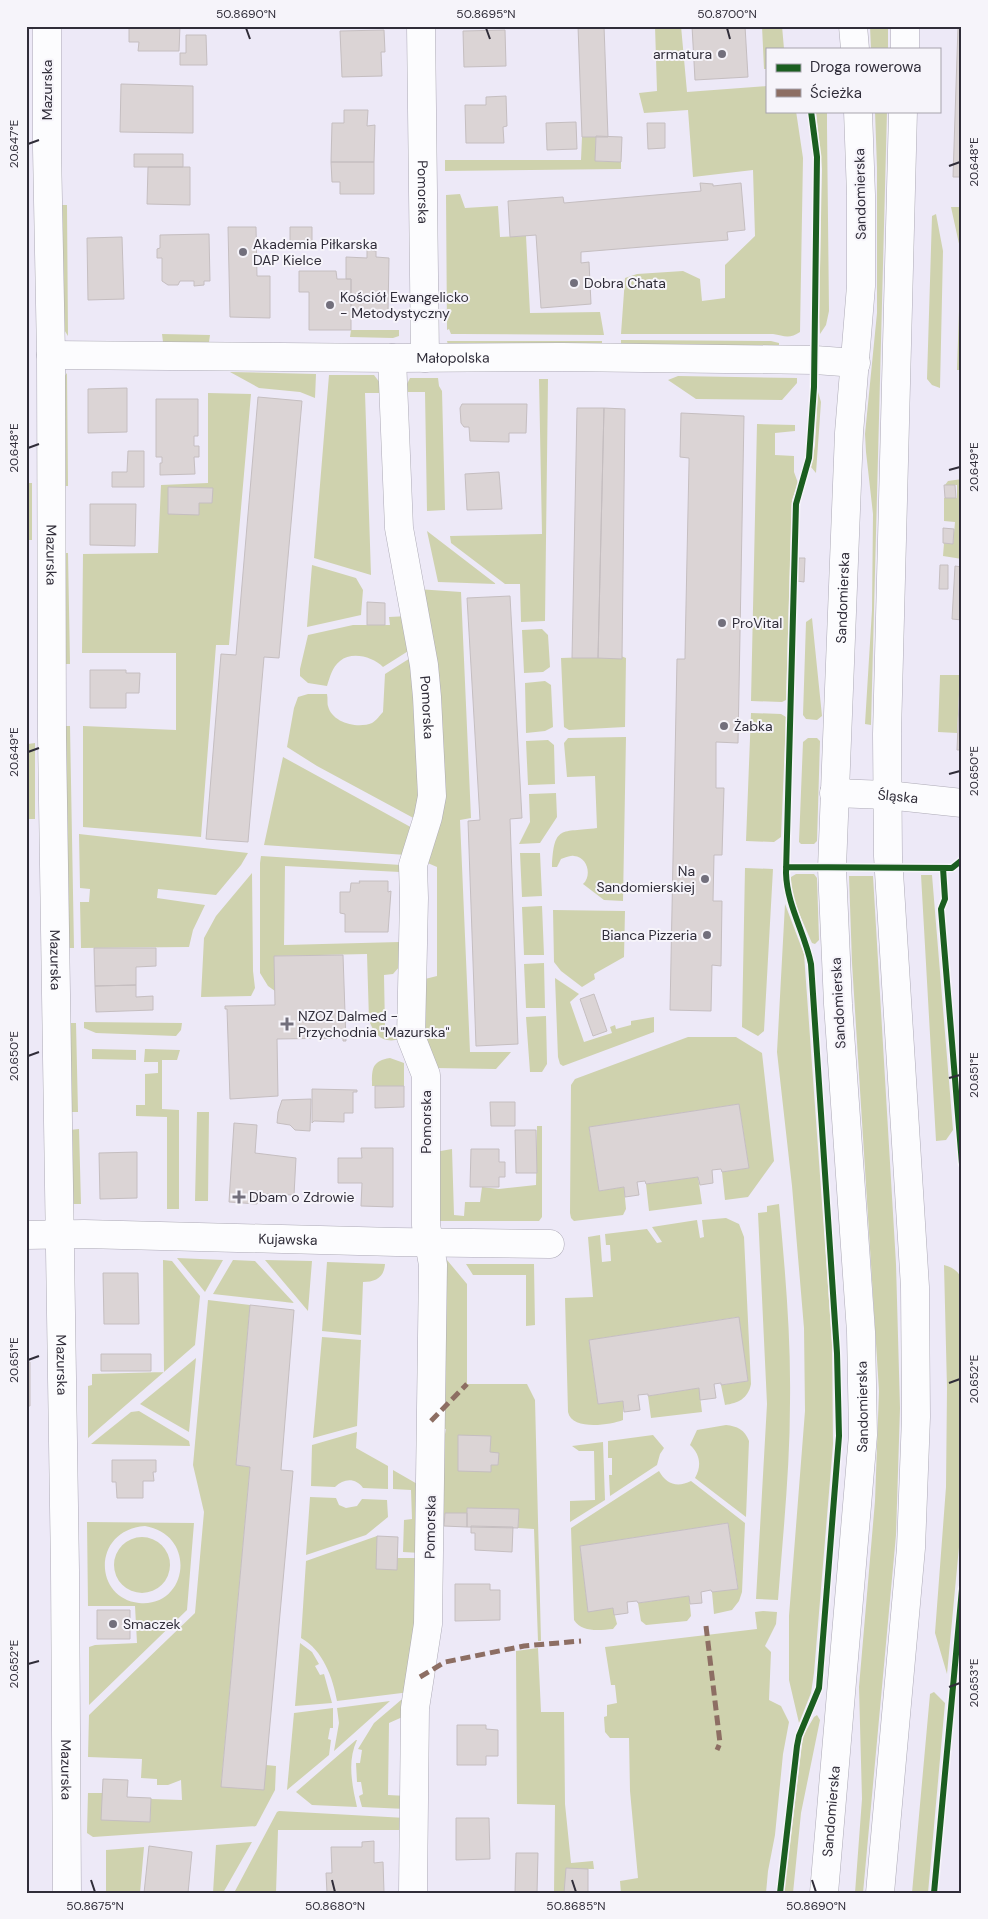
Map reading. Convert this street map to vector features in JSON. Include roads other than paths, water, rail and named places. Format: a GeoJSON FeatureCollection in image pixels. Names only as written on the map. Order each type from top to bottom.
{"type":"FeatureCollection","features":[{"type":"Feature","properties":{"kind":"street","name":"Mazurska"},"geometry":{"type":"LineString","coordinates":[[47,26],[53,776],[66,1570],[67,1893]]}},
{"type":"Feature","properties":{"kind":"street","name":"Pomorska"},"geometry":{"type":"LineString","coordinates":[[422,26],[425,358]]}},
{"type":"Feature","properties":{"kind":"street"},"geometry":{"type":"LineString","coordinates":[[853,26],[855,48]]}},
{"type":"Feature","properties":{"kind":"street"},"geometry":{"type":"LineString","coordinates":[[905,26],[905,48]]}},
{"type":"Feature","properties":{"kind":"street","name":"Sandomierska"},"geometry":{"type":"LineString","coordinates":[[824,1893],[861,1472],[863,1404],[861,1332],[834,947],[832,868],[848,452],[861,286],[861,195],[858,112]]}},
{"type":"Feature","properties":{"kind":"street"},"geometry":{"type":"LineString","coordinates":[[880,1893],[911,1548],[916,1417],[915,1287],[888,856],[887,734],[903,112]]}},
{"type":"Feature","properties":{"kind":"street","name":"Małopolska"},"geometry":{"type":"LineString","coordinates":[[51,355],[392,358],[562,357],[815,360],[856,363]]}},
{"type":"Feature","properties":{"kind":"street","name":"Pomorska"},"geometry":{"type":"LineString","coordinates":[[392,358],[399,528],[427,684],[432,796],[428,817],[413,865],[411,1037],[426,1075],[426,1225],[433,1265],[428,1624],[415,1708],[413,1893]]}},
{"type":"Feature","properties":{"kind":"street","name":"Śląska"},"geometry":{"type":"LineString","coordinates":[[834,793],[888,795],[962,803]]}},
{"type":"Feature","properties":{"kind":"street","name":"Kujawska"},"geometry":{"type":"LineString","coordinates":[[26,1234],[550,1244]]}},
{"type":"Feature","properties":{"kind":"place","name":"armatura"},"geometry":{"type":"Point","coordinates":[722,54]}},
{"type":"Feature","properties":{"kind":"place","name":"Akademia Piłkarska DAP Kielce"},"geometry":{"type":"Point","coordinates":[243,252]}},
{"type":"Feature","properties":{"kind":"place","name":"Dobra Chata"},"geometry":{"type":"Point","coordinates":[574,283]}},
{"type":"Feature","properties":{"kind":"place","name":"Kościół Ewangelicko - Metodystyczny"},"geometry":{"type":"Point","coordinates":[330,305]}},
{"type":"Feature","properties":{"kind":"place","name":"ProVital"},"geometry":{"type":"Point","coordinates":[722,623]}},
{"type":"Feature","properties":{"kind":"place","name":"Żabka"},"geometry":{"type":"Point","coordinates":[724,726]}},
{"type":"Feature","properties":{"kind":"place","name":"Na Sandomierskiej"},"geometry":{"type":"Point","coordinates":[705,879]}},
{"type":"Feature","properties":{"kind":"place","name":"Bianca Pizzeria"},"geometry":{"type":"Point","coordinates":[707,935]}},
{"type":"Feature","properties":{"kind":"place","name":"NZOZ Dalmed - Przychodnia \"Mazurska\""},"geometry":{"type":"Point","coordinates":[287,1024]}},
{"type":"Feature","properties":{"kind":"place","name":"Dbam o Zdrowie"},"geometry":{"type":"Point","coordinates":[239,1197]}},
{"type":"Feature","properties":{"kind":"place","name":"Smaczek"},"geometry":{"type":"Point","coordinates":[113,1624]}}]}
